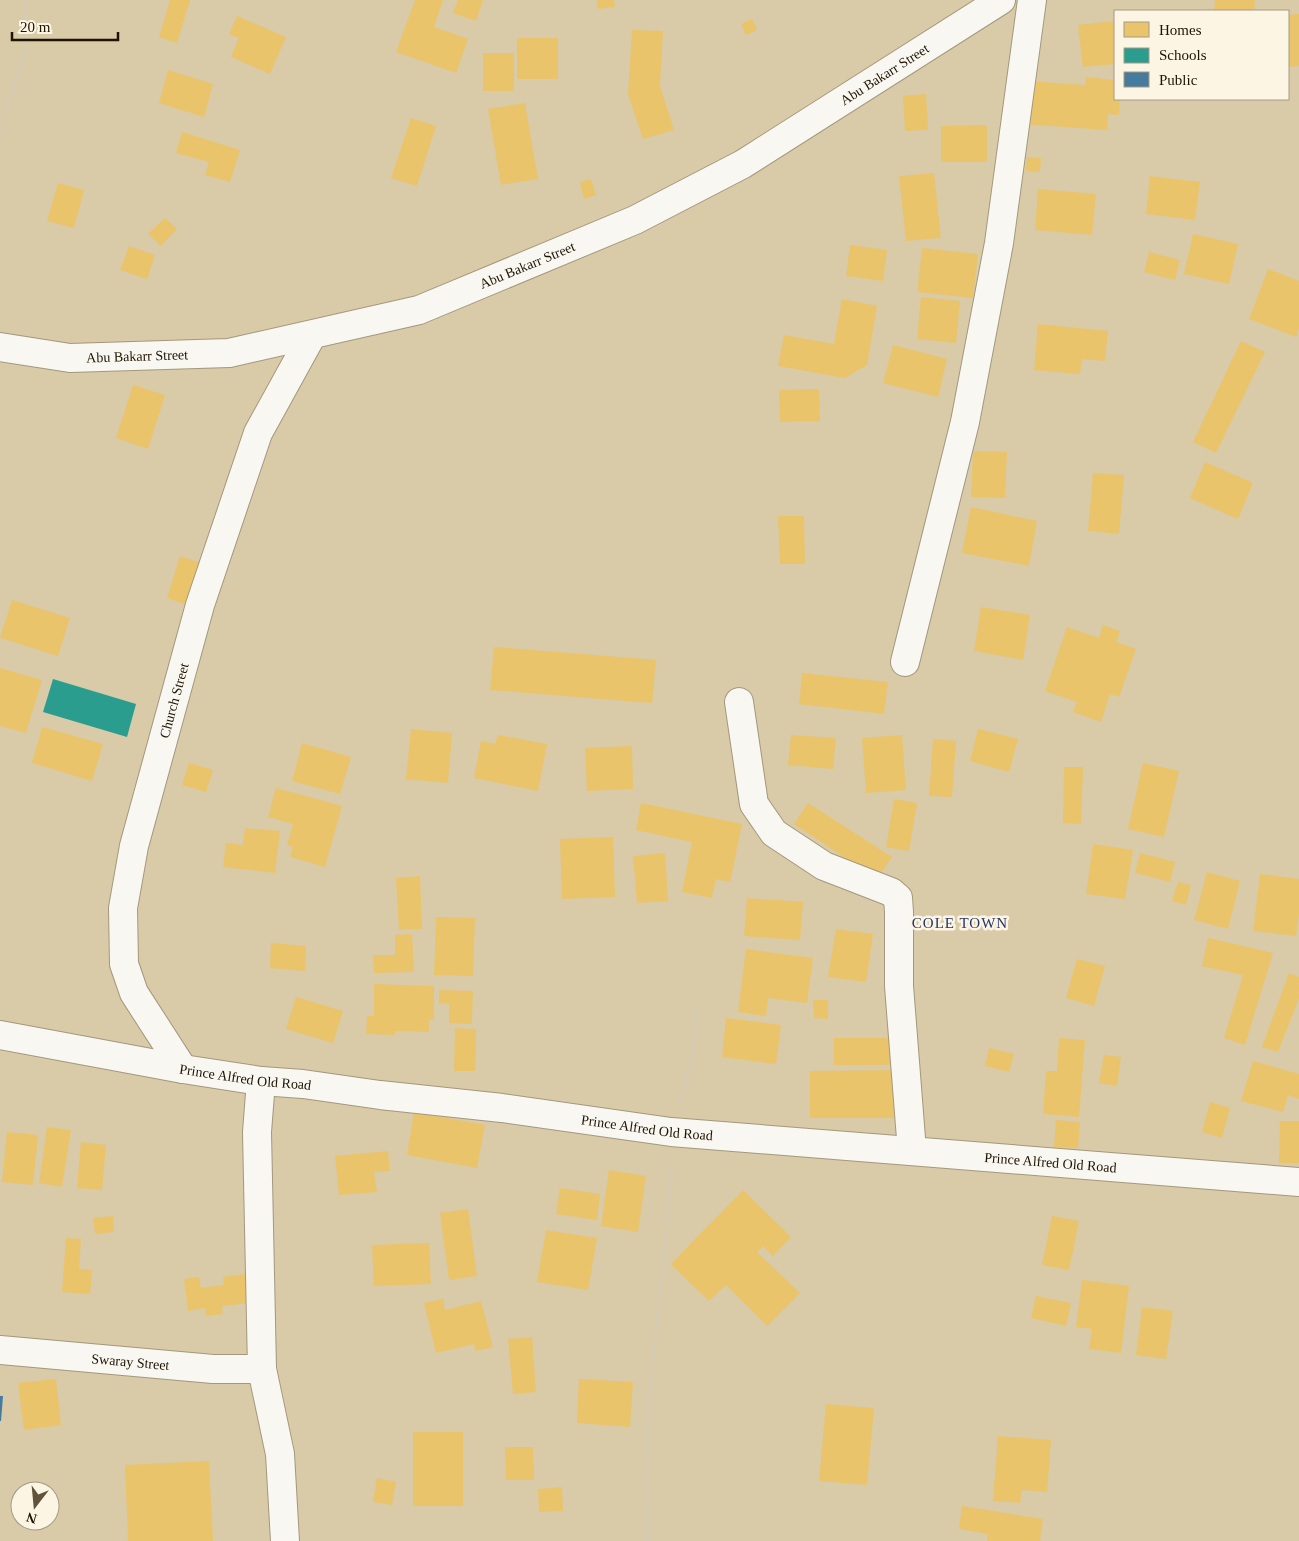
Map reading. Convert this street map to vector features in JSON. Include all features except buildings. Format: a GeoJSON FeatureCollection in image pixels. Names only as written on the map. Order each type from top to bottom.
{"type":"FeatureCollection","features":[{"type":"Feature","properties":{"kind":"street","name":"Abu Bakarr Street"},"geometry":{"type":"LineString","coordinates":[[0,347],[70,358],[229,353],[419,310],[635,220],[743,164],[1000,0]]}},
{"type":"Feature","properties":{"kind":"street"},"geometry":{"type":"LineString","coordinates":[[905,662],[965,422],[1000,243],[1032,0]]}},
{"type":"Feature","properties":{"kind":"street","name":"Church Street"},"geometry":{"type":"LineString","coordinates":[[183,1069],[134,993],[124,964],[123,908],[134,846],[200,605],[258,433],[312,335]]}},
{"type":"Feature","properties":{"kind":"street"},"geometry":{"type":"LineString","coordinates":[[739,702],[754,804],[774,833],[824,866],[890,892],[898,898],[900,912],[899,986],[912,1151]]}},
{"type":"Feature","properties":{"kind":"street","name":"Prince Alfred Old Road"},"geometry":{"type":"LineString","coordinates":[[0,1035],[183,1069],[261,1081],[303,1084],[380,1095],[502,1108],[671,1132],[1299,1182]]}},
{"type":"Feature","properties":{"kind":"street"},"geometry":{"type":"LineString","coordinates":[[261,1081],[256,1132],[262,1369],[280,1454],[285,1541]]}},
{"type":"Feature","properties":{"kind":"street","name":"Swaray Street"},"geometry":{"type":"LineString","coordinates":[[0,1350],[213,1369],[262,1369]]}},
{"type":"Feature","properties":{"kind":"path"},"geometry":{"type":"LineString","coordinates":[[0,130],[26,47],[26,0]]}},
{"type":"Feature","properties":{"kind":"path"},"geometry":{"type":"LineString","coordinates":[[648,1541],[646,1477],[649,1399],[672,1185],[671,1132],[682,1099],[693,1050],[697,1010]]}},
{"type":"Feature","properties":{"kind":"district","name":"COLE TOWN"},"geometry":{"type":"Point","coordinates":[960,923]}}]}
